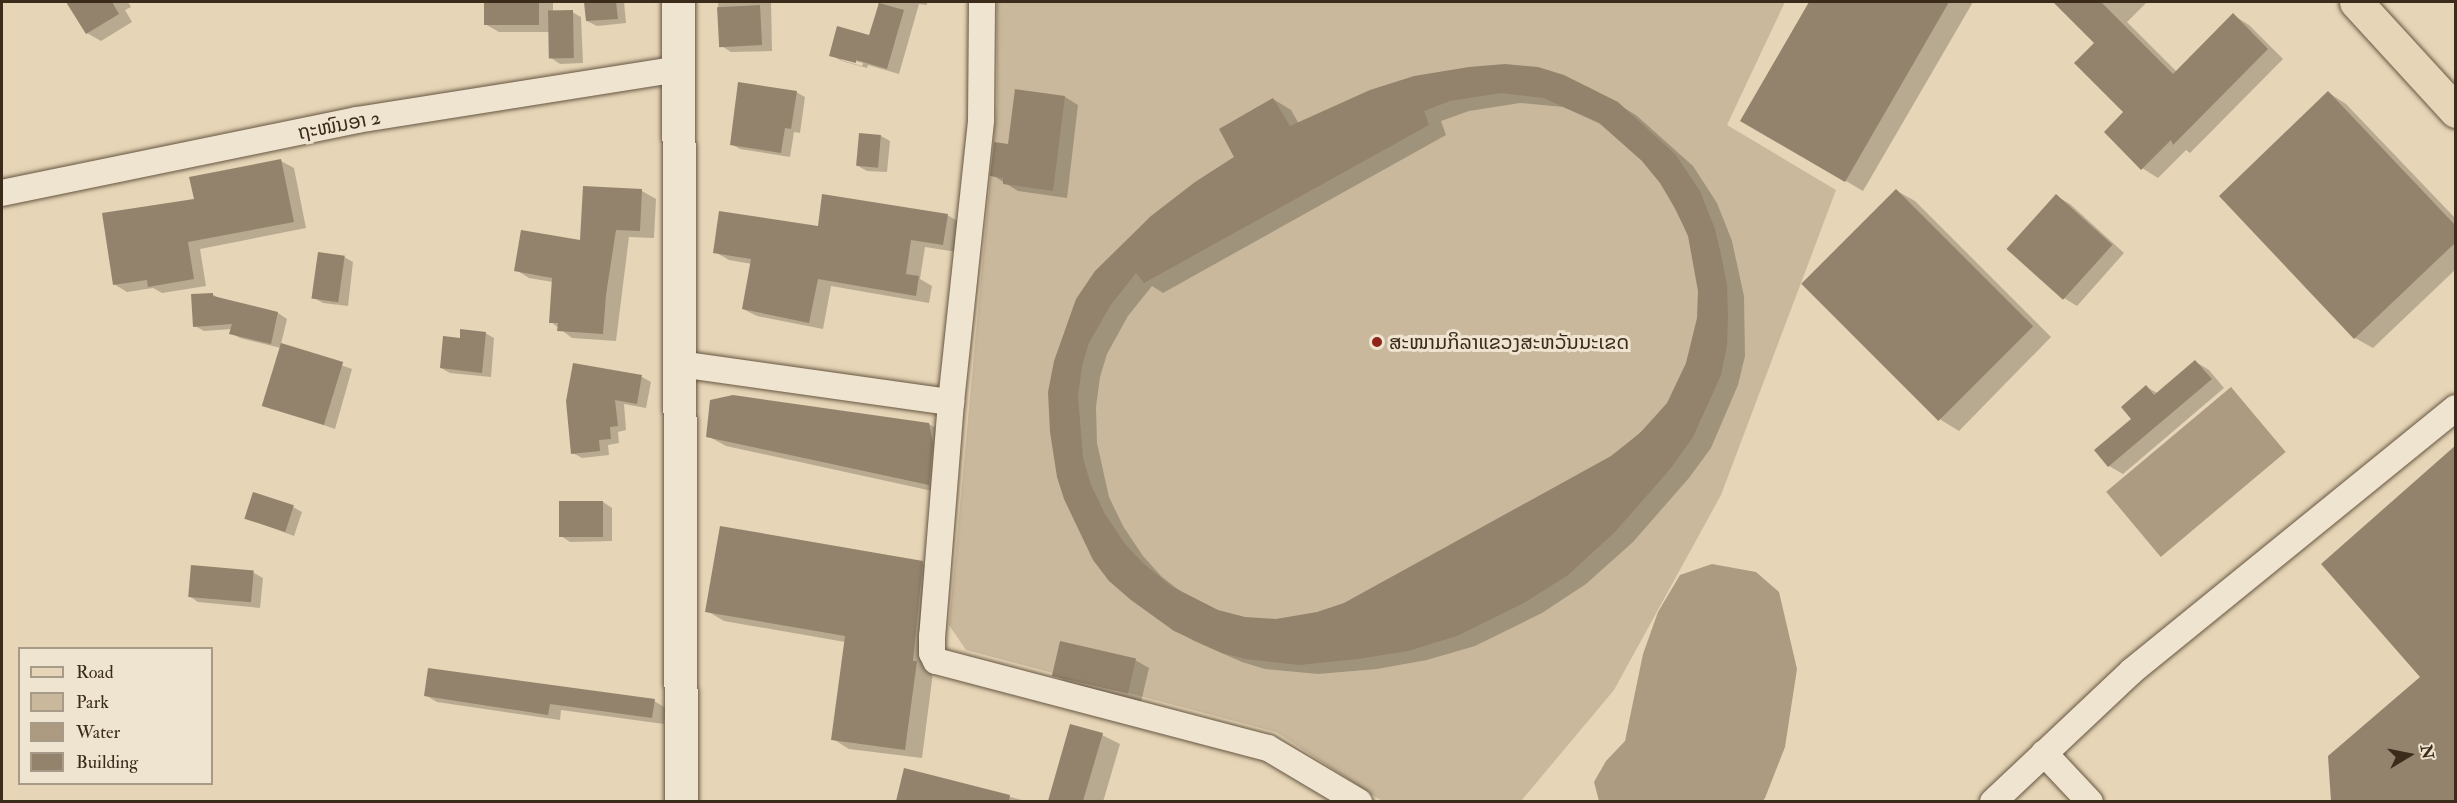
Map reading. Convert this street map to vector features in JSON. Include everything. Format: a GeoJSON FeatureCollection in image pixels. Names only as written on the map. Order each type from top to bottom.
{"type":"FeatureCollection","features":[{"type":"Feature","properties":{"kind":"main road"},"geometry":{"type":"LineString","coordinates":[[2356,2],[2456,111]]}},
{"type":"Feature","properties":{"kind":"street"},"geometry":{"type":"LineString","coordinates":[[678,2],[681,801]]}},
{"type":"Feature","properties":{"kind":"street"},"geometry":{"type":"LineString","coordinates":[[982,2],[981,120],[951,402],[932,653],[936,661],[1268,748],[1359,801]]}},
{"type":"Feature","properties":{"kind":"street","name":"ຖະໜົນອາ 2"},"geometry":{"type":"LineString","coordinates":[[2,193],[357,120],[679,69]]}},
{"type":"Feature","properties":{"kind":"street"},"geometry":{"type":"LineString","coordinates":[[679,364],[951,402]]}},
{"type":"Feature","properties":{"kind":"street"},"geometry":{"type":"LineString","coordinates":[[1993,801],[2132,671],[2456,408]]}},
{"type":"Feature","properties":{"kind":"street"},"geometry":{"type":"LineString","coordinates":[[2044,753],[2090,801]]}},
{"type":"Feature","properties":{"kind":"green space","name":"ສະໜາມກິລາແຂວງສະຫວັນນະເຂດ"},"geometry":{"type":"Polygon","coordinates":[[[997,2],[1785,2],[1727,125],[1836,190],[1721,495],[1614,690],[1521,801],[1382,801],[1276,732],[966,650],[949,625],[997,104],[997,2]]]}},
{"type":"Feature","properties":{"kind":"water"},"geometry":{"type":"Polygon","coordinates":[[[2231,387],[2286,452],[2161,557],[2106,492],[2231,387]]]}},
{"type":"Feature","properties":{"kind":"water"},"geometry":{"type":"Polygon","coordinates":[[[1712,564],[1756,572],[1779,592],[1797,669],[1785,747],[1765,798],[1762,802],[1599,801],[1594,782],[1606,761],[1625,741],[1643,654],[1658,612],[1680,575],[1712,564]]]}},
{"type":"Feature","properties":{"kind":"building"},"geometry":{"type":"Polygon","coordinates":[[[66,2],[112,2],[119,14],[86,34],[66,2]]]}},
{"type":"Feature","properties":{"kind":"building"},"geometry":{"type":"Polygon","coordinates":[[[484,2],[539,2],[539,25],[484,25],[484,2]]]}},
{"type":"Feature","properties":{"kind":"building"},"geometry":{"type":"Polygon","coordinates":[[[584,2],[616,2],[618,19],[586,21],[584,2]]]}},
{"type":"Feature","properties":{"kind":"building"},"geometry":{"type":"Polygon","coordinates":[[[1809,2],[1949,2],[1845,182],[1740,121],[1809,2]]]}},
{"type":"Feature","properties":{"kind":"building"},"geometry":{"type":"Polygon","coordinates":[[[2053,2],[2101,2],[2173,74],[2233,13],[2268,49],[2173,145],[2171,140],[2141,170],[2104,132],[2123,112],[2074,63],[2094,43],[2053,2]]]}},
{"type":"Feature","properties":{"kind":"building"},"geometry":{"type":"Polygon","coordinates":[[[879,3],[904,10],[887,69],[856,60],[856,63],[829,56],[837,26],[869,35],[879,3]]]}},
{"type":"Feature","properties":{"kind":"building"},"geometry":{"type":"Polygon","coordinates":[[[760,5],[762,45],[719,47],[717,7],[760,5]]]}},
{"type":"Feature","properties":{"kind":"building"},"geometry":{"type":"Polygon","coordinates":[[[548,10],[573,10],[574,58],[549,58],[548,10]]]}},
{"type":"Feature","properties":{"kind":"building"},"geometry":{"type":"Polygon","coordinates":[[[1505,64],[1538,67],[1564,75],[1618,102],[1675,154],[1700,191],[1715,229],[1721,255],[1727,285],[1728,315],[1727,346],[1721,375],[1693,437],[1671,468],[1615,532],[1568,575],[1524,603],[1457,636],[1408,651],[1299,665],[1245,659],[1222,653],[1174,631],[1109,581],[1093,560],[1064,499],[1057,477],[1050,432],[1048,392],[1054,361],[1076,299],[1095,271],[1151,216],[1195,182],[1234,157],[1219,129],[1273,98],[1290,126],[1370,90],[1414,76],[1505,64]],[[1501,93],[1450,101],[1424,111],[1429,125],[1144,283],[1136,273],[1110,306],[1089,343],[1082,366],[1078,396],[1083,458],[1091,485],[1105,514],[1125,544],[1143,563],[1171,586],[1218,610],[1245,617],[1276,619],[1317,612],[1344,603],[1611,456],[1640,433],[1667,403],[1686,363],[1697,318],[1698,291],[1688,236],[1660,183],[1642,161],[1598,122],[1543,98],[1501,93]]]}},
{"type":"Feature","properties":{"kind":"building"},"geometry":{"type":"Polygon","coordinates":[[[738,82],[797,91],[791,129],[785,128],[781,153],[730,145],[738,82]]]}},
{"type":"Feature","properties":{"kind":"building"},"geometry":{"type":"Polygon","coordinates":[[[1015,89],[1065,96],[1053,191],[1003,184],[1003,178],[990,176],[994,142],[1008,144],[1015,89]]]}},
{"type":"Feature","properties":{"kind":"building"},"geometry":{"type":"Polygon","coordinates":[[[2328,91],[2456,226],[2456,242],[2354,339],[2219,196],[2328,91]]]}},
{"type":"Feature","properties":{"kind":"building"},"geometry":{"type":"Polygon","coordinates":[[[859,133],[881,135],[878,168],[856,166],[859,133]]]}},
{"type":"Feature","properties":{"kind":"building"},"geometry":{"type":"Polygon","coordinates":[[[281,159],[294,222],[188,242],[194,279],[148,287],[147,280],[113,285],[102,213],[194,199],[189,177],[281,159]]]}},
{"type":"Feature","properties":{"kind":"building"},"geometry":{"type":"Polygon","coordinates":[[[583,186],[642,189],[640,231],[616,230],[606,295],[603,334],[557,331],[558,323],[549,323],[552,278],[514,271],[521,230],[580,240],[583,186]]]}},
{"type":"Feature","properties":{"kind":"building"},"geometry":{"type":"Polygon","coordinates":[[[1896,189],[2033,326],[1938,421],[1801,284],[1896,189]]]}},
{"type":"Feature","properties":{"kind":"building"},"geometry":{"type":"Polygon","coordinates":[[[822,194],[948,214],[943,245],[911,240],[906,274],[919,276],[916,296],[818,279],[809,323],[742,309],[751,259],[713,253],[719,211],[818,226],[822,194]]]}},
{"type":"Feature","properties":{"kind":"building"},"geometry":{"type":"Polygon","coordinates":[[[2056,194],[2112,245],[2063,300],[2006,249],[2056,194]]]}},
{"type":"Feature","properties":{"kind":"building"},"geometry":{"type":"Polygon","coordinates":[[[318,252],[345,256],[338,302],[311,299],[318,252]]]}},
{"type":"Feature","properties":{"kind":"building"},"geometry":{"type":"Polygon","coordinates":[[[213,293],[213,296],[278,312],[271,344],[229,334],[232,324],[193,327],[191,294],[213,293]]]}},
{"type":"Feature","properties":{"kind":"building"},"geometry":{"type":"Polygon","coordinates":[[[460,329],[486,332],[482,373],[440,368],[443,336],[460,338],[460,329]]]}},
{"type":"Feature","properties":{"kind":"building"},"geometry":{"type":"Polygon","coordinates":[[[281,343],[343,362],[324,425],[262,406],[281,343]]]}},
{"type":"Feature","properties":{"kind":"building"},"geometry":{"type":"Polygon","coordinates":[[[2195,360],[2212,379],[2108,467],[2094,450],[2131,419],[2121,407],[2146,385],[2154,395],[2195,360]]]}},
{"type":"Feature","properties":{"kind":"building"},"geometry":{"type":"Polygon","coordinates":[[[573,363],[642,375],[637,404],[615,400],[618,426],[610,427],[611,439],[599,440],[600,451],[571,454],[566,401],[573,363]]]}},
{"type":"Feature","properties":{"kind":"building"},"geometry":{"type":"Polygon","coordinates":[[[733,395],[929,423],[933,443],[929,485],[706,437],[710,400],[733,395]]]}},
{"type":"Feature","properties":{"kind":"building"},"geometry":{"type":"Polygon","coordinates":[[[2456,445],[2456,801],[2331,801],[2328,756],[2420,677],[2321,564],[2456,445]]]}},
{"type":"Feature","properties":{"kind":"building"},"geometry":{"type":"Polygon","coordinates":[[[253,492],[294,505],[285,532],[244,519],[253,492]]]}},
{"type":"Feature","properties":{"kind":"building"},"geometry":{"type":"Polygon","coordinates":[[[559,501],[603,501],[603,537],[559,537],[559,501]]]}},
{"type":"Feature","properties":{"kind":"building"},"geometry":{"type":"Polygon","coordinates":[[[720,526],[923,561],[913,661],[917,661],[905,750],[831,740],[845,636],[705,612],[720,526]]]}},
{"type":"Feature","properties":{"kind":"building"},"geometry":{"type":"Polygon","coordinates":[[[191,565],[254,570],[251,602],[188,597],[191,565]]]}},
{"type":"Feature","properties":{"kind":"building"},"geometry":{"type":"Polygon","coordinates":[[[1060,641],[1136,659],[1128,694],[1052,676],[1060,641]]]}},
{"type":"Feature","properties":{"kind":"building"},"geometry":{"type":"Polygon","coordinates":[[[428,668],[655,699],[652,718],[550,704],[548,715],[424,696],[428,668]]]}},
{"type":"Feature","properties":{"kind":"building"},"geometry":{"type":"Polygon","coordinates":[[[1070,724],[1103,733],[1083,801],[1048,801],[1070,724]]]}},
{"type":"Feature","properties":{"kind":"building"},"geometry":{"type":"Polygon","coordinates":[[[904,768],[1010,795],[1009,801],[896,801],[904,768]]]}},
{"type":"Feature","properties":{"kind":"place","name":"ສະໜາມກິລາແຂວງສະຫວັນນະເຂດ"},"geometry":{"type":"Point","coordinates":[1377,342]}}]}
